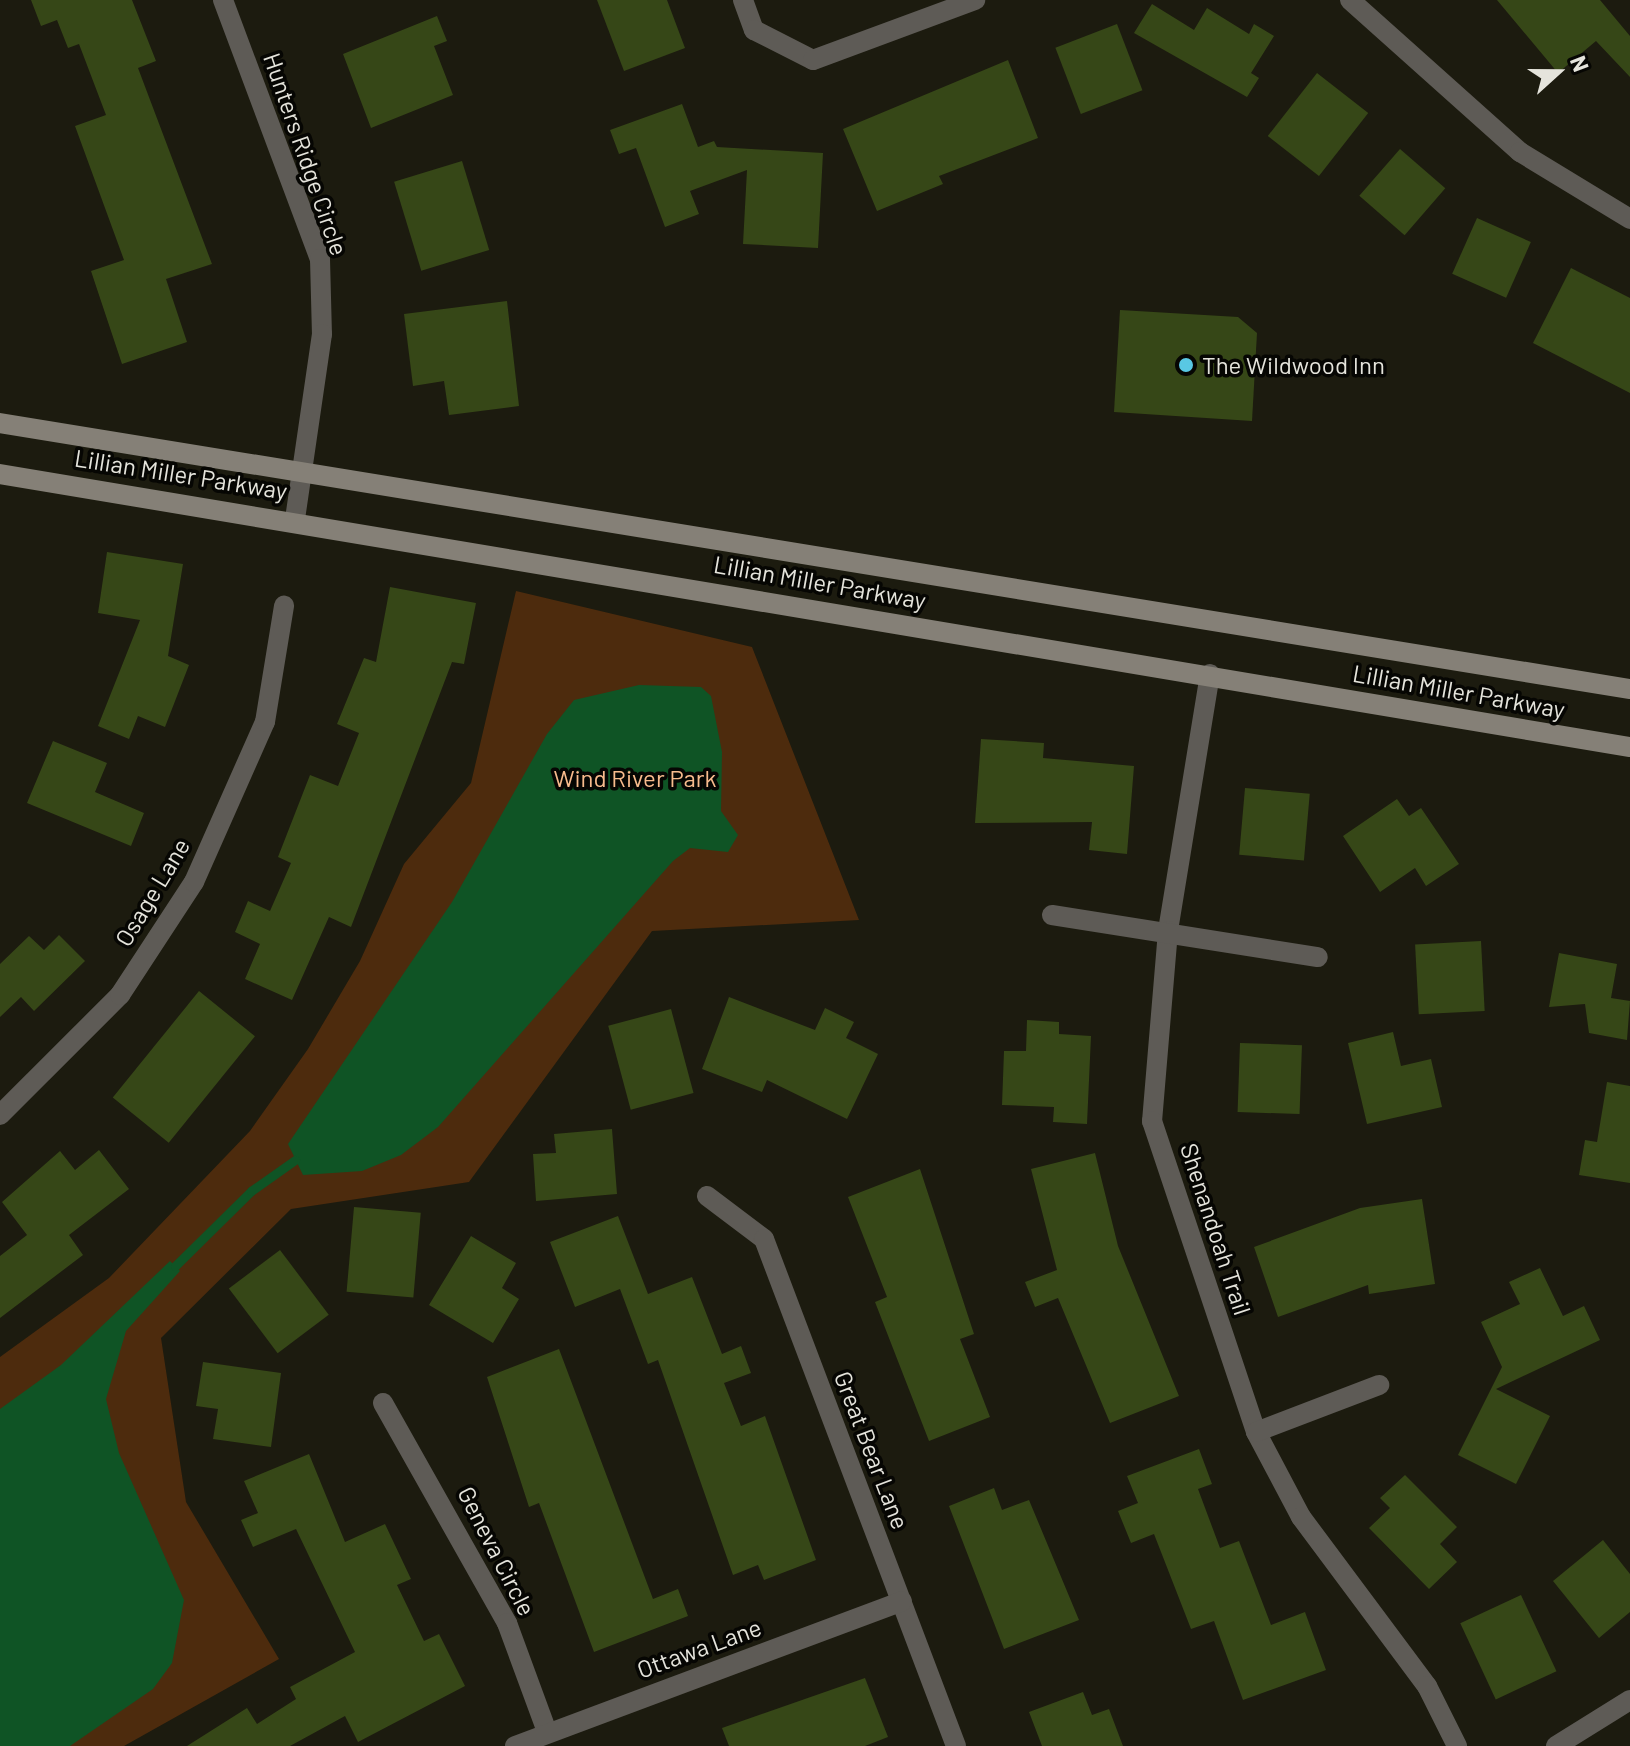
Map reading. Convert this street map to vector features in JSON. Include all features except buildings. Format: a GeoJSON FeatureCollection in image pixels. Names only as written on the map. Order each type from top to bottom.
{"type":"FeatureCollection","features":[{"type":"Feature","properties":{"kind":"main road","name":"Lillian Miller Parkway"},"geometry":{"type":"LineString","coordinates":[[0,423],[307,470],[1630,689]]}},
{"type":"Feature","properties":{"kind":"main road","name":"Lillian Miller Parkway"},"geometry":{"type":"LineString","coordinates":[[0,474],[295,519],[1630,747]]}},
{"type":"Feature","properties":{"kind":"street","name":"Hunters Ridge Circle"},"geometry":{"type":"LineString","coordinates":[[223,0],[320,259],[322,334],[307,470],[295,519]]}},
{"type":"Feature","properties":{"kind":"street"},"geometry":{"type":"LineString","coordinates":[[743,0],[754,30],[813,60],[975,0]]}},
{"type":"Feature","properties":{"kind":"street"},"geometry":{"type":"LineString","coordinates":[[1350,0],[1520,152],[1630,219]]}},
{"type":"Feature","properties":{"kind":"street","name":"Osage Lane"},"geometry":{"type":"LineString","coordinates":[[0,1115],[120,995],[194,882],[265,722],[284,606]]}},
{"type":"Feature","properties":{"kind":"street","name":"Shenandoah Trail"},"geometry":{"type":"LineString","coordinates":[[1210,674],[1168,931],[1152,1121],[1256,1432],[1301,1517],[1427,1686],[1452,1744]]}},
{"type":"Feature","properties":{"kind":"street"},"geometry":{"type":"LineString","coordinates":[[1052,915],[1318,957]]}},
{"type":"Feature","properties":{"kind":"street","name":"Great Bear Lane"},"geometry":{"type":"LineString","coordinates":[[707,1196],[764,1239],[956,1746]]}},
{"type":"Feature","properties":{"kind":"street"},"geometry":{"type":"LineString","coordinates":[[1256,1432],[1379,1385]]}},
{"type":"Feature","properties":{"kind":"street","name":"Geneva Circle"},"geometry":{"type":"LineString","coordinates":[[383,1403],[507,1623],[547,1732]]}},
{"type":"Feature","properties":{"kind":"street","name":"Ottawa Lane"},"geometry":{"type":"LineString","coordinates":[[515,1746],[902,1601]]}},
{"type":"Feature","properties":{"kind":"street"},"geometry":{"type":"LineString","coordinates":[[1556,1746],[1630,1700]]}},
{"type":"Feature","properties":{"kind":"green space","name":"Wind River Park"},"geometry":{"type":"Polygon","coordinates":[[[516,591],[752,647],[859,920],[652,931],[469,1182],[291,1209],[161,1338],[186,1502],[279,1659],[124,1746],[0,1746],[0,1357],[109,1278],[250,1131],[308,1049],[360,961],[404,864],[471,783],[516,591]]]}},
{"type":"Feature","properties":{"kind":"shaded area"},"geometry":{"type":"Polygon","coordinates":[[[639,685],[701,687],[711,696],[722,752],[721,811],[738,835],[728,852],[690,848],[673,861],[438,1127],[401,1155],[362,1171],[303,1175],[288,1144],[452,902],[547,734],[574,700],[639,685]]]}},
{"type":"Feature","properties":{"kind":"shaded area"},"geometry":{"type":"Polygon","coordinates":[[[170,1261],[180,1271],[126,1331],[106,1399],[119,1453],[184,1600],[172,1663],[153,1689],[70,1746],[0,1746],[0,1409],[61,1365],[170,1261]]]}},
{"type":"Feature","properties":{"kind":"waterway"},"geometry":{"type":"LineString","coordinates":[[175,1266],[251,1191],[295,1160]]}},
{"type":"Feature","properties":{"kind":"place","name":"The Wildwood Inn"},"geometry":{"type":"Point","coordinates":[1186,365]}}]}
